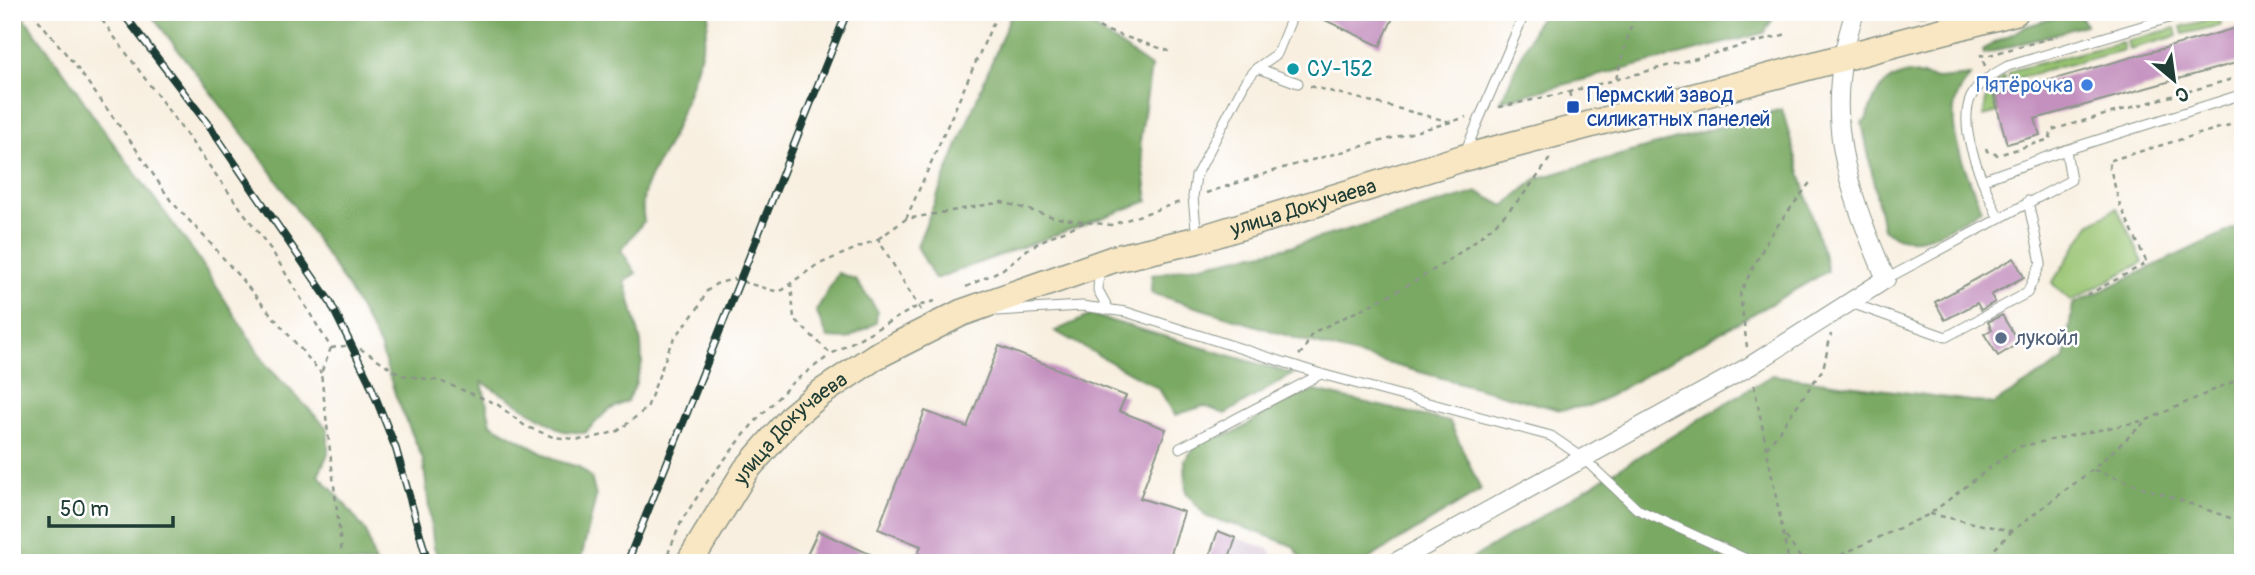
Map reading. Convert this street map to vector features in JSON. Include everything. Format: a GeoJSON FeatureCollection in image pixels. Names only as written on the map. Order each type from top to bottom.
{"type":"FeatureCollection","features":[{"type":"Feature","properties":{"kind":"main road","name":"улица Докучаева"},"geometry":{"type":"LineString","coordinates":[[688,563],[746,470],[793,416],[925,317],[955,300],[1197,240],[1463,158],[1570,119],[1842,60],[2015,12]]}},
{"type":"Feature","properties":{"kind":"street"},"geometry":{"type":"LineString","coordinates":[[1394,563],[1412,556],[1750,366],[1886,279],[1862,222],[1840,143],[1837,103],[1842,60],[1855,12]]}},
{"type":"Feature","properties":{"kind":"lane"},"geometry":{"type":"LineString","coordinates":[[1197,240],[1193,197],[1200,166],[1245,82],[1257,68],[1278,54],[1294,12]]}},
{"type":"Feature","properties":{"kind":"lane"},"geometry":{"type":"LineString","coordinates":[[1463,158],[1525,12]]}},
{"type":"Feature","properties":{"kind":"lane"},"geometry":{"type":"LineString","coordinates":[[1998,217],[1970,144],[1968,109],[1972,97],[1991,75],[2008,65],[2042,54],[2190,16]]}},
{"type":"Feature","properties":{"kind":"lane"},"geometry":{"type":"LineString","coordinates":[[1257,68],[1298,83]]}},
{"type":"Feature","properties":{"kind":"lane"},"geometry":{"type":"LineString","coordinates":[[1982,180],[2066,150],[2243,94]]}},
{"type":"Feature","properties":{"kind":"lane"},"geometry":{"type":"LineString","coordinates":[[1886,279],[2071,180],[2066,150]]}},
{"type":"Feature","properties":{"kind":"lane"},"geometry":{"type":"LineString","coordinates":[[1843,306],[1946,337],[2027,293],[2040,263],[2028,201]]}},
{"type":"Feature","properties":{"kind":"lane"},"geometry":{"type":"LineString","coordinates":[[1099,264],[1098,290],[1109,310]]}},
{"type":"Feature","properties":{"kind":"lane"},"geometry":{"type":"LineString","coordinates":[[955,300],[1082,306],[1126,312],[1321,374],[1551,436],[1583,458],[1637,509],[1755,563]]}},
{"type":"Feature","properties":{"kind":"lane"},"geometry":{"type":"LineString","coordinates":[[1180,448],[1321,374]]}},
{"type":"Feature","properties":{"kind":"path"},"geometry":{"type":"LineString","coordinates":[[32,12],[82,75],[172,201],[321,373]]}},
{"type":"Feature","properties":{"kind":"path"},"geometry":{"type":"LineString","coordinates":[[96,12],[272,251],[331,348]]}},
{"type":"Feature","properties":{"kind":"path"},"geometry":{"type":"LineString","coordinates":[[906,219],[998,12]]}},
{"type":"Feature","properties":{"kind":"path"},"geometry":{"type":"LineString","coordinates":[[1073,12],[1104,30],[1169,51]]}},
{"type":"Feature","properties":{"kind":"path"},"geometry":{"type":"LineString","coordinates":[[1616,79],[1635,12]]}},
{"type":"Feature","properties":{"kind":"path"},"geometry":{"type":"LineString","coordinates":[[2190,16],[2218,12]]}},
{"type":"Feature","properties":{"kind":"path"},"geometry":{"type":"LineString","coordinates":[[331,348],[352,345],[401,375],[440,381],[497,404],[534,430],[553,437],[585,440],[618,431],[647,408],[671,343],[698,308],[707,291],[716,284],[733,279],[775,291],[783,290],[817,265],[878,239],[906,219],[1002,202],[1057,218],[1111,225],[1283,168],[1483,111],[1569,92],[1787,34]]}},
{"type":"Feature","properties":{"kind":"path"},"geometry":{"type":"LineString","coordinates":[[1984,141],[1987,151],[1998,155],[2050,139],[2051,130],[2243,76]]}},
{"type":"Feature","properties":{"kind":"path"},"geometry":{"type":"LineString","coordinates":[[1298,83],[1451,122]]}},
{"type":"Feature","properties":{"kind":"path"},"geometry":{"type":"LineString","coordinates":[[1290,364],[1304,350],[1312,333],[1415,283],[1468,247],[1498,222],[1535,183],[1570,119],[1569,92]]}},
{"type":"Feature","properties":{"kind":"path"},"geometry":{"type":"LineString","coordinates":[[2087,295],[2147,263],[2120,205],[2108,161],[2242,121],[2243,128]]}},
{"type":"Feature","properties":{"kind":"path"},"geometry":{"type":"LineString","coordinates":[[791,284],[794,319],[831,354],[925,317],[1003,269],[1028,249],[1086,222]]}},
{"type":"Feature","properties":{"kind":"path"},"geometry":{"type":"LineString","coordinates":[[878,239],[925,317]]}},
{"type":"Feature","properties":{"kind":"path"},"geometry":{"type":"LineString","coordinates":[[1767,448],[1823,369],[1843,306]]}},
{"type":"Feature","properties":{"kind":"path"},"geometry":{"type":"LineString","coordinates":[[331,348],[321,373],[343,563]]}},
{"type":"Feature","properties":{"kind":"path"},"geometry":{"type":"LineString","coordinates":[[1823,563],[1930,514],[2017,447],[2147,420],[2243,377]]}},
{"type":"Feature","properties":{"kind":"path"},"geometry":{"type":"LineString","coordinates":[[1981,563],[2012,531],[2092,470],[2147,420]]}},
{"type":"Feature","properties":{"kind":"path"},"geometry":{"type":"LineString","coordinates":[[2092,470],[2236,520],[2243,519]]}},
{"type":"Feature","properties":{"kind":"path"},"geometry":{"type":"LineString","coordinates":[[1930,514],[2012,531]]}},
{"type":"Feature","properties":{"kind":"path"},"geometry":{"type":"LineString","coordinates":[[1784,534],[1804,563]]}},
{"type":"Feature","properties":{"kind":"shaded area"},"geometry":{"type":"Polygon","coordinates":[[[1236,538],[1269,549],[1278,563],[1227,563],[1236,538]]]}},
{"type":"Feature","properties":{"kind":"green space"},"geometry":{"type":"Polygon","coordinates":[[[12,12],[20,12],[197,256],[267,366],[328,429],[328,454],[318,475],[366,532],[375,563],[12,563],[12,12]]]}},
{"type":"Feature","properties":{"kind":"green space"},"geometry":{"type":"Polygon","coordinates":[[[149,12],[710,12],[684,106],[667,147],[646,186],[644,221],[621,250],[636,273],[625,281],[641,342],[642,363],[627,401],[607,411],[585,433],[563,431],[482,382],[491,424],[558,461],[579,467],[591,477],[596,497],[580,563],[442,563],[434,548],[423,459],[396,397],[380,346],[348,288],[271,171],[149,12]]]}},
{"type":"Feature","properties":{"kind":"green space"},"geometry":{"type":"Polygon","coordinates":[[[1012,12],[1072,12],[1151,67],[1140,141],[1148,201],[935,279],[917,246],[1012,12]]]}},
{"type":"Feature","properties":{"kind":"green space"},"geometry":{"type":"Polygon","coordinates":[[[1546,12],[1777,12],[1764,33],[1501,101],[1536,23],[1546,12]]]}},
{"type":"Feature","properties":{"kind":"green space"},"geometry":{"type":"Polygon","coordinates":[[[1963,12],[1921,21],[1901,14],[1963,12]]]}},
{"type":"Feature","properties":{"kind":"green space"},"geometry":{"type":"Polygon","coordinates":[[[2066,14],[2081,17],[2086,25],[1984,54],[1983,49],[2027,26],[2066,14]]]}},
{"type":"Feature","properties":{"kind":"green space"},"geometry":{"type":"Polygon","coordinates":[[[2219,17],[2221,25],[2183,34],[2181,27],[2219,17]]]}},
{"type":"Feature","properties":{"kind":"green space"},"geometry":{"type":"Polygon","coordinates":[[[2175,28],[2177,36],[2129,49],[2127,41],[2175,28]]]}},
{"type":"Feature","properties":{"kind":"green space"},"geometry":{"type":"Polygon","coordinates":[[[2122,42],[2124,50],[2010,80],[2009,74],[2014,70],[2122,42]]]}},
{"type":"Feature","properties":{"kind":"green space"},"geometry":{"type":"Polygon","coordinates":[[[1909,73],[1938,79],[1970,76],[1958,95],[1954,122],[1960,153],[1981,209],[1946,230],[1920,239],[1895,236],[1883,229],[1862,122],[1867,119],[1880,89],[1892,79],[1909,73]]]}},
{"type":"Feature","properties":{"kind":"green space"},"geometry":{"type":"Polygon","coordinates":[[[2004,76],[2008,92],[1994,97],[1998,112],[1983,116],[1987,95],[2004,76]]]}},
{"type":"Feature","properties":{"kind":"green space"},"geometry":{"type":"Polygon","coordinates":[[[1782,109],[1828,271],[1593,405],[1560,410],[1298,339],[1151,293],[1152,275],[1284,248],[1478,192],[1504,206],[1536,179],[1782,109]]]}},
{"type":"Feature","properties":{"kind":"green space"},"geometry":{"type":"Polygon","coordinates":[[[2117,208],[2143,262],[2071,301],[2052,283],[2090,224],[2117,208]]]}},
{"type":"Feature","properties":{"kind":"green space"},"geometry":{"type":"Polygon","coordinates":[[[2243,224],[2243,563],[1465,563],[1772,375],[1994,404],[2065,359],[2073,304],[2243,224]]]}},
{"type":"Feature","properties":{"kind":"green space"},"geometry":{"type":"Polygon","coordinates":[[[838,273],[855,279],[877,310],[876,323],[847,339],[828,338],[816,311],[838,273]]]}},
{"type":"Feature","properties":{"kind":"green space"},"geometry":{"type":"Polygon","coordinates":[[[1091,315],[1293,374],[1225,414],[1204,406],[1175,415],[1159,389],[1055,331],[1091,315]]]}},
{"type":"Feature","properties":{"kind":"green space"},"geometry":{"type":"Polygon","coordinates":[[[1315,391],[1450,422],[1481,490],[1362,563],[1305,563],[1293,546],[1207,517],[1186,492],[1185,460],[1199,442],[1236,432],[1290,398],[1315,391]]]}},
{"type":"Feature","properties":{"kind":"building"},"geometry":{"type":"Polygon","coordinates":[[[1308,12],[1381,12],[1393,18],[1380,46],[1308,12]]]}},
{"type":"Feature","properties":{"kind":"building"},"geometry":{"type":"Polygon","coordinates":[[[2243,26],[2243,61],[2035,119],[2040,135],[2007,144],[1994,96],[2243,26]]]}},
{"type":"Feature","properties":{"kind":"building"},"geometry":{"type":"Polygon","coordinates":[[[2014,258],[2024,277],[1991,295],[1995,302],[1981,310],[1977,303],[1945,320],[1935,302],[2014,258]]]}},
{"type":"Feature","properties":{"kind":"building","name":"лукойл"},"geometry":{"type":"Polygon","coordinates":[[[2002,315],[2019,343],[1998,356],[1984,334],[1992,330],[1988,322],[2002,315]]]}},
{"type":"Feature","properties":{"kind":"building"},"geometry":{"type":"Polygon","coordinates":[[[999,346],[1126,396],[1119,411],[1166,429],[1140,498],[1184,512],[1168,563],[914,563],[921,546],[878,529],[925,411],[967,427],[999,346]]]}},
{"type":"Feature","properties":{"kind":"building"},"geometry":{"type":"Polygon","coordinates":[[[818,531],[890,563],[819,563],[806,557],[818,531]]]}},
{"type":"Feature","properties":{"kind":"building"},"geometry":{"type":"Polygon","coordinates":[[[1218,531],[1236,538],[1227,563],[1207,563],[1218,531]]]}},
{"type":"Feature","properties":{"kind":"railway"},"geometry":{"type":"LineString","coordinates":[[122,12],[210,127],[330,302],[369,381],[396,449],[428,563]]}},
{"type":"Feature","properties":{"kind":"railway"},"geometry":{"type":"LineString","coordinates":[[627,563],[847,12]]}},
{"type":"Feature","properties":{"kind":"place","name":"СУ-152"},"geometry":{"type":"Point","coordinates":[1293,69]}},
{"type":"Feature","properties":{"kind":"place","name":"Пятёрочка"},"geometry":{"type":"Point","coordinates":[2087,85]}},
{"type":"Feature","properties":{"kind":"place","name":"Пермский завод силикатных панелей"},"geometry":{"type":"Point","coordinates":[1573,107]}},
{"type":"Feature","properties":{"kind":"place","name":"лукойл"},"geometry":{"type":"Point","coordinates":[2001,338]}}]}
